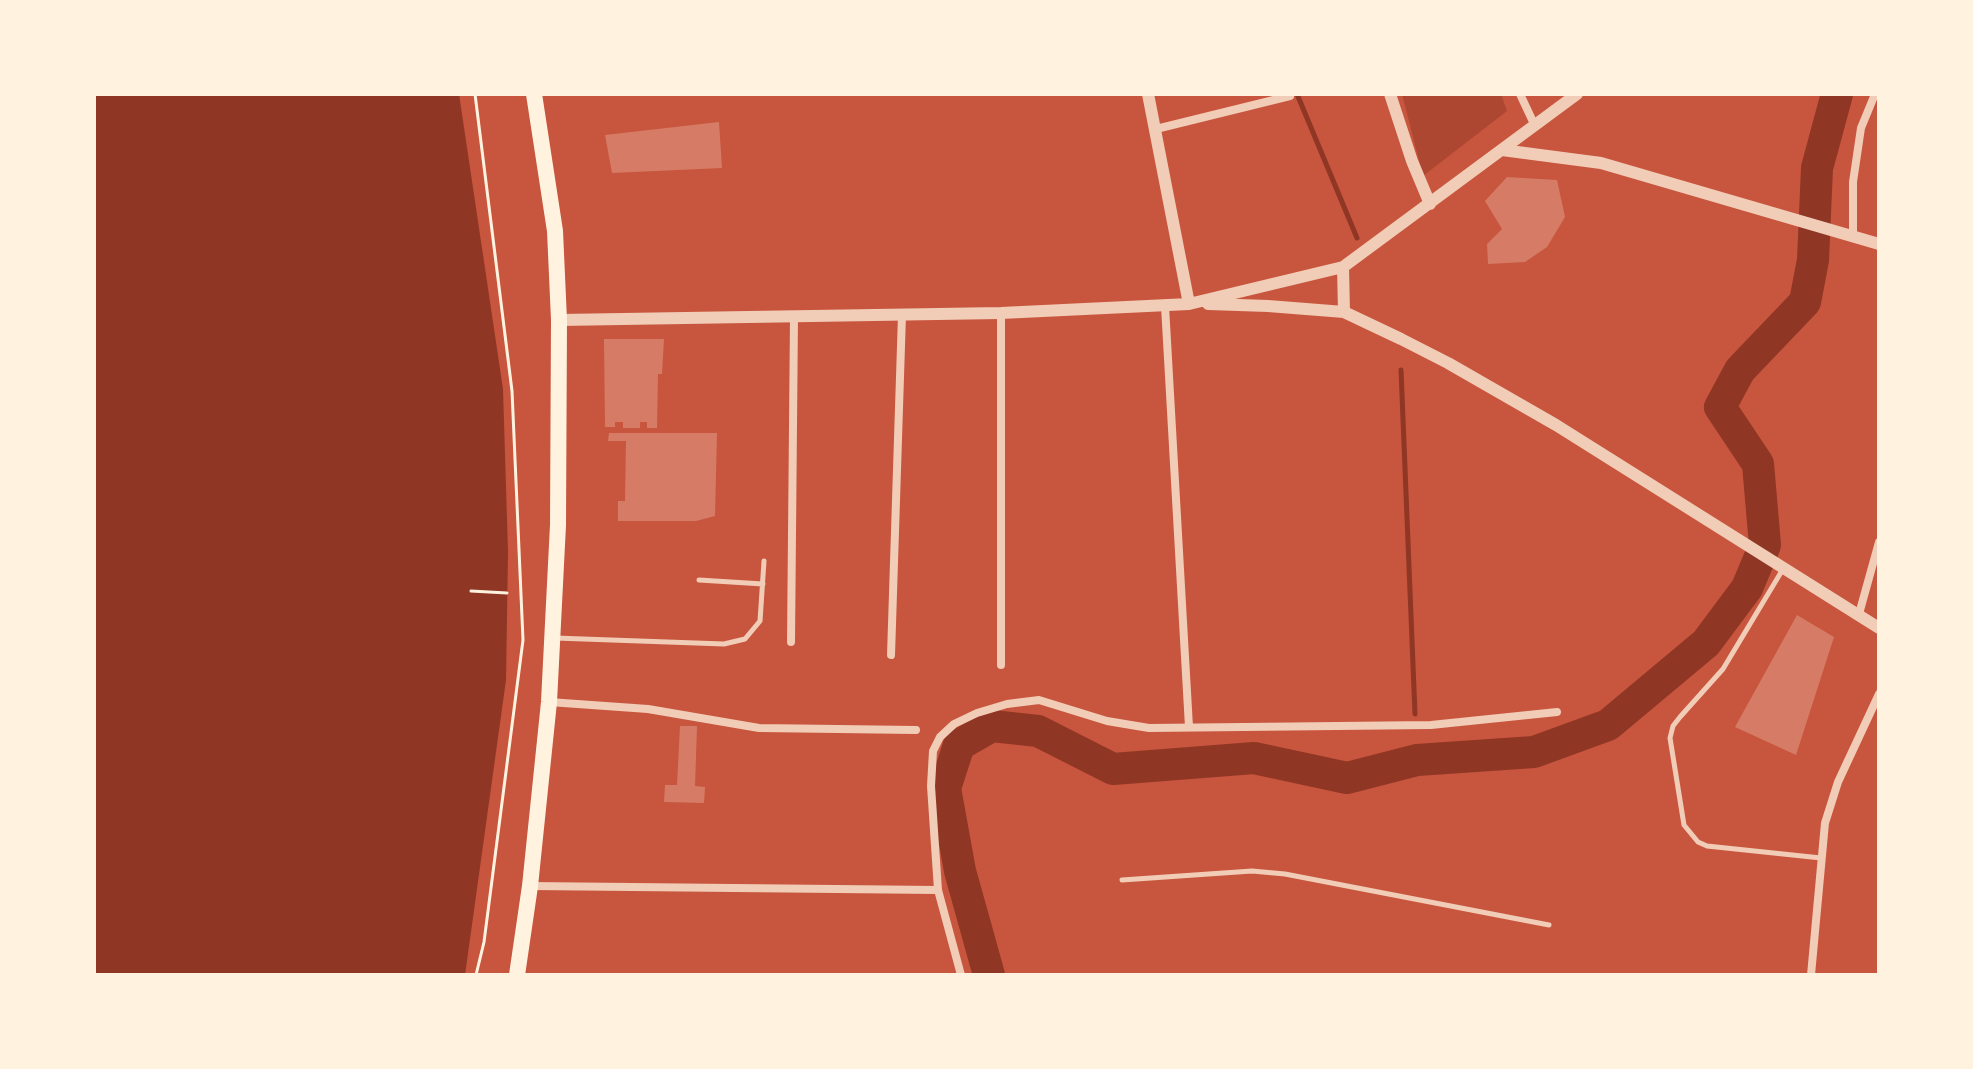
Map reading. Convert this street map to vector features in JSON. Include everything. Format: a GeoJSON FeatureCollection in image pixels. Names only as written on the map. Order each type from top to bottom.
{"type":"FeatureCollection","features":[{"type":"Feature","properties":{"kind":"highway"},"geometry":{"type":"LineString","coordinates":[[517,975],[530,886],[549,702],[559,511],[559,320],[555,231],[534,94]]}},
{"type":"Feature","properties":{"kind":"street"},"geometry":{"type":"LineString","coordinates":[[1148,94],[1189,304]]}},
{"type":"Feature","properties":{"kind":"street"},"geometry":{"type":"LineString","coordinates":[[1390,94],[1430,204]]}},
{"type":"Feature","properties":{"kind":"street"},"geometry":{"type":"LineString","coordinates":[[1520,94],[1535,126]]}},
{"type":"Feature","properties":{"kind":"street"},"geometry":{"type":"LineString","coordinates":[[1189,304],[1343,267],[1577,94]]}},
{"type":"Feature","properties":{"kind":"street"},"geometry":{"type":"LineString","coordinates":[[1853,237],[1853,182],[1861,128],[1875,94]]}},
{"type":"Feature","properties":{"kind":"street"},"geometry":{"type":"LineString","coordinates":[[1156,129],[1290,96]]}},
{"type":"Feature","properties":{"kind":"street"},"geometry":{"type":"LineString","coordinates":[[1502,150],[1601,163],[1879,244]]}},
{"type":"Feature","properties":{"kind":"street"},"geometry":{"type":"LineString","coordinates":[[1343,267],[1344,312]]}},
{"type":"Feature","properties":{"kind":"street"},"geometry":{"type":"LineString","coordinates":[[1268,306],[1262,299],[1262,292],[1271,283]]}},
{"type":"Feature","properties":{"kind":"street"},"geometry":{"type":"LineString","coordinates":[[559,320],[1001,313],[1189,304],[1344,312],[1448,363],[1556,425],[1879,628]]}},
{"type":"Feature","properties":{"kind":"street"},"geometry":{"type":"LineString","coordinates":[[1165,306],[1189,727]]}},
{"type":"Feature","properties":{"kind":"street"},"geometry":{"type":"LineString","coordinates":[[1001,313],[1001,665]]}},
{"type":"Feature","properties":{"kind":"street"},"geometry":{"type":"LineString","coordinates":[[891,655],[902,315]]}},
{"type":"Feature","properties":{"kind":"street"},"geometry":{"type":"LineString","coordinates":[[791,642],[794,317]]}},
{"type":"Feature","properties":{"kind":"street"},"geometry":{"type":"LineString","coordinates":[[1859,614],[1879,542]]}},
{"type":"Feature","properties":{"kind":"street"},"geometry":{"type":"LineString","coordinates":[[1811,975],[1825,823],[1838,782],[1879,694]]}},
{"type":"Feature","properties":{"kind":"street"},"geometry":{"type":"LineString","coordinates":[[961,975],[938,890],[931,786],[933,751],[940,737],[954,724],[977,713],[1007,704],[1039,700],[1123,725],[1149,728],[1431,725],[1557,712]]}},
{"type":"Feature","properties":{"kind":"street"},"geometry":{"type":"LineString","coordinates":[[549,702],[648,709],[759,728],[916,730]]}},
{"type":"Feature","properties":{"kind":"street"},"geometry":{"type":"LineString","coordinates":[[530,886],[938,890]]}},
{"type":"Feature","properties":{"kind":"lane"},"geometry":{"type":"LineString","coordinates":[[554,638],[724,644],[745,639],[760,621],[764,561]]}},
{"type":"Feature","properties":{"kind":"lane"},"geometry":{"type":"LineString","coordinates":[[1782,566],[1723,669],[1673,726],[1670,738],[1684,825],[1698,842],[1707,846],[1821,858]]}},
{"type":"Feature","properties":{"kind":"lane"},"geometry":{"type":"LineString","coordinates":[[699,580],[763,584]]}},
{"type":"Feature","properties":{"kind":"lane"},"geometry":{"type":"LineString","coordinates":[[1122,880],[1252,871],[1285,874],[1549,925]]}},
{"type":"Feature","properties":{"kind":"path"},"geometry":{"type":"LineString","coordinates":[[475,94],[512,391],[523,640],[484,942],[476,975]]}},
{"type":"Feature","properties":{"kind":"path"},"geometry":{"type":"LineString","coordinates":[[471,591],[507,593]]}},
{"type":"Feature","properties":{"kind":"shaded area"},"geometry":{"type":"Polygon","coordinates":[[[94,94],[459,94],[503,389],[508,552],[506,680],[465,975],[94,975],[94,94]]]}},
{"type":"Feature","properties":{"kind":"shaded area"},"geometry":{"type":"Polygon","coordinates":[[[1402,94],[1501,94],[1507,111],[1423,176],[1402,94]]]}},
{"type":"Feature","properties":{"kind":"building"},"geometry":{"type":"Polygon","coordinates":[[[719,122],[722,168],[612,173],[605,135],[719,122]]]}},
{"type":"Feature","properties":{"kind":"building"},"geometry":{"type":"Polygon","coordinates":[[[1507,177],[1557,180],[1565,217],[1547,247],[1525,262],[1488,264],[1487,244],[1502,229],[1485,201],[1507,177]]]}},
{"type":"Feature","properties":{"kind":"building"},"geometry":{"type":"Polygon","coordinates":[[[604,339],[664,339],[662,374],[658,374],[657,428],[647,428],[647,422],[640,422],[640,428],[623,428],[623,422],[615,422],[615,427],[605,427],[604,339]]]}},
{"type":"Feature","properties":{"kind":"building"},"geometry":{"type":"Polygon","coordinates":[[[609,433],[717,433],[715,516],[696,521],[618,521],[618,501],[625,501],[626,441],[608,441],[609,433]]]}},
{"type":"Feature","properties":{"kind":"building"},"geometry":{"type":"Polygon","coordinates":[[[1797,615],[1834,637],[1796,755],[1735,727],[1797,615]]]}},
{"type":"Feature","properties":{"kind":"building"},"geometry":{"type":"Polygon","coordinates":[[[680,726],[697,726],[695,786],[705,787],[704,803],[664,802],[665,785],[677,785],[680,726]]]}},
{"type":"Feature","properties":{"kind":"waterway"},"geometry":{"type":"LineString","coordinates":[[1297,94],[1357,238]]}},
{"type":"Feature","properties":{"kind":"waterway"},"geometry":{"type":"LineString","coordinates":[[989,975],[960,871],[945,788],[959,745],[992,726],[1038,731],[1113,769],[1254,758],[1347,778],[1417,760],[1534,752],[1608,725],[1706,643],[1747,588],[1765,545],[1758,464],[1720,407],[1740,370],[1805,302],[1813,260],[1817,168],[1837,94]]}},
{"type":"Feature","properties":{"kind":"waterway"},"geometry":{"type":"LineString","coordinates":[[1401,370],[1415,714]]}},
{"type":"Feature","properties":{"kind":"waterway"},"geometry":{"type":"LineString","coordinates":[[1415,747],[1417,760]]}}]}
